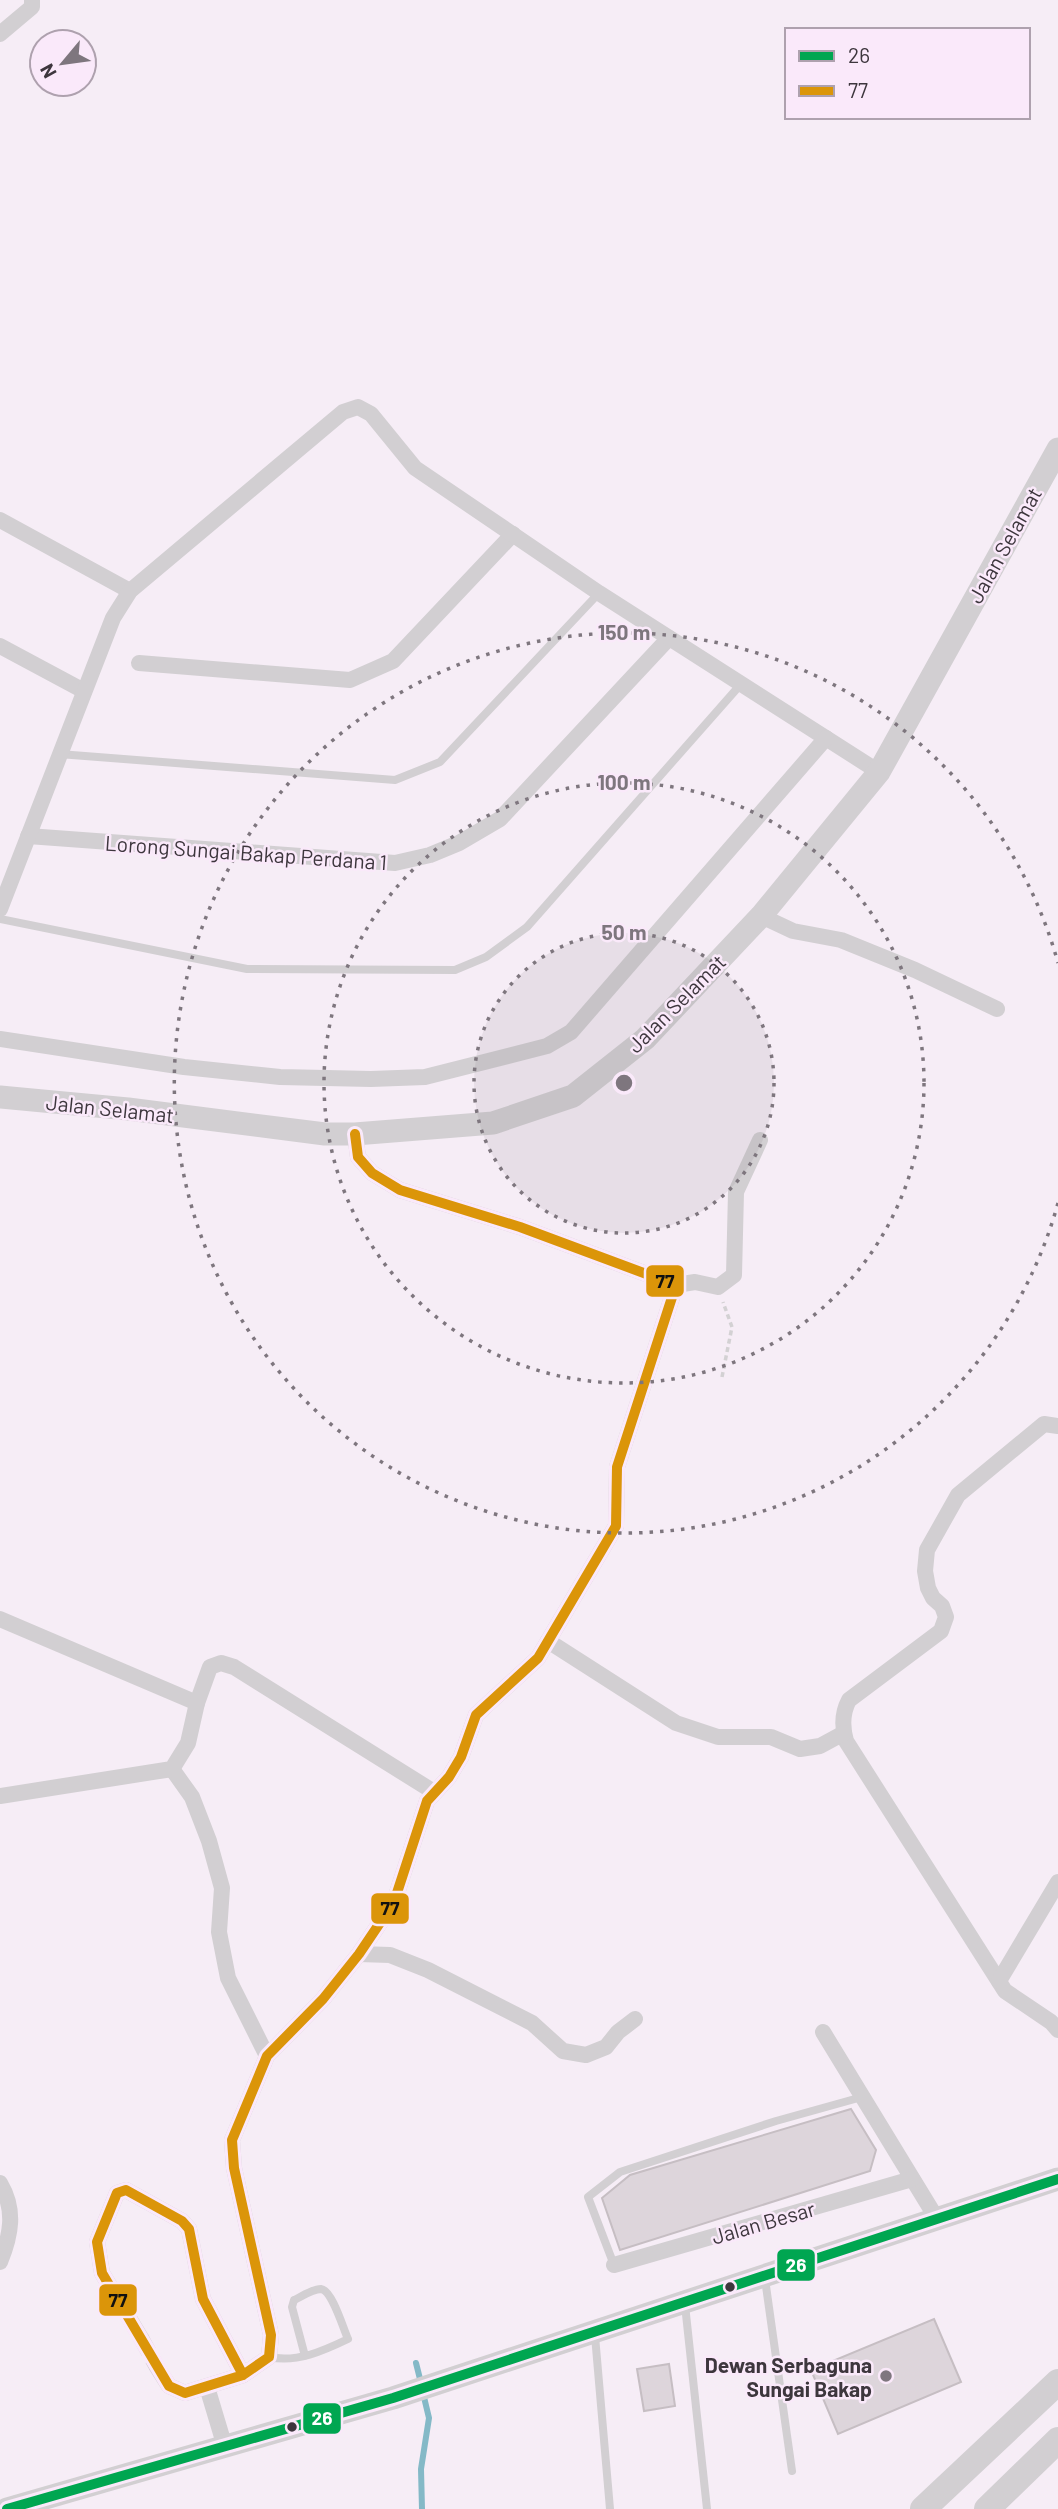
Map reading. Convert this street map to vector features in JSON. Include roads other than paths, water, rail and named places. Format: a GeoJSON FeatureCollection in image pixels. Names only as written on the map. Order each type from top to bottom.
{"type":"FeatureCollection","features":[{"type":"Feature","properties":{"kind":"highway"},"geometry":{"type":"LineString","coordinates":[[923,2509],[1058,2382]]}},
{"type":"Feature","properties":{"kind":"highway"},"geometry":{"type":"LineString","coordinates":[[986,2509],[1058,2440]]}},
{"type":"Feature","properties":{"kind":"main road","name":"Jalan Selamat"},"geometry":{"type":"LineString","coordinates":[[3,1099],[128,1108],[325,1134],[355,1134],[493,1123],[573,1096],[645,1040],[761,916],[879,772],[1058,449]]}},
{"type":"Feature","properties":{"kind":"main road"},"geometry":{"type":"LineString","coordinates":[[7,2509],[393,2398],[1058,2179]]}},
{"type":"Feature","properties":{"kind":"street"},"geometry":{"type":"LineString","coordinates":[[0,34],[32,7],[32,0]]}},
{"type":"Feature","properties":{"kind":"street"},"geometry":{"type":"LineString","coordinates":[[0,909],[113,618],[130,591],[343,412],[358,407],[371,414],[415,468],[599,593],[879,772]]}},
{"type":"Feature","properties":{"kind":"street"},"geometry":{"type":"LineString","coordinates":[[0,520],[130,591]]}},
{"type":"Feature","properties":{"kind":"street"},"geometry":{"type":"LineString","coordinates":[[139,663],[350,680],[393,661],[513,534]]}},
{"type":"Feature","properties":{"kind":"street","name":"Lorong Sungai Bakap Perdana 1"},"geometry":{"type":"LineString","coordinates":[[28,836],[395,863],[430,855],[459,843],[500,819],[669,638]]}},
{"type":"Feature","properties":{"kind":"street"},"geometry":{"type":"LineString","coordinates":[[0,646],[85,691]]}},
{"type":"Feature","properties":{"kind":"street"},"geometry":{"type":"LineString","coordinates":[[0,1039],[184,1067],[280,1077],[371,1079],[425,1077],[547,1046],[571,1032],[825,738]]}},
{"type":"Feature","properties":{"kind":"street"},"geometry":{"type":"LineString","coordinates":[[761,916],[793,932],[841,940],[915,970],[997,1009]]}},
{"type":"Feature","properties":{"kind":"street"},"geometry":{"type":"LineString","coordinates":[[355,1134],[358,1157],[372,1173],[400,1190],[520,1227],[676,1285],[695,1282],[718,1287],[734,1275],[736,1192],[760,1140]]}},
{"type":"Feature","properties":{"kind":"street"},"geometry":{"type":"LineString","coordinates":[[157,2367],[169,2386],[185,2393],[243,2375],[269,2357],[271,2335],[237,2180],[232,2140],[267,2056],[323,1999],[359,1954],[394,1902],[423,1811],[461,1757],[476,1716],[538,1658],[617,1526],[617,1467],[676,1285]]}},
{"type":"Feature","properties":{"kind":"street"},"geometry":{"type":"LineString","coordinates":[[1058,1426],[1044,1424],[958,1495],[926,1550],[925,1571],[928,1588],[933,1598],[942,1606],[946,1617],[941,1631],[849,1700],[844,1709],[846,1741],[1005,1991],[1051,2022],[1058,2030]]}},
{"type":"Feature","properties":{"kind":"street"},"geometry":{"type":"LineString","coordinates":[[0,1619],[197,1703]]}},
{"type":"Feature","properties":{"kind":"street"},"geometry":{"type":"LineString","coordinates":[[548,1642],[676,1723],[718,1737],[771,1737],[800,1749],[820,1746],[844,1733]]}},
{"type":"Feature","properties":{"kind":"street"},"geometry":{"type":"LineString","coordinates":[[0,1796],[172,1769],[188,1743],[197,1703],[210,1667],[221,1663],[234,1667],[434,1793]]}},
{"type":"Feature","properties":{"kind":"street"},"geometry":{"type":"LineString","coordinates":[[172,1769],[192,1797],[209,1841],[222,1888],[219,1932],[228,1978],[267,2056]]}},
{"type":"Feature","properties":{"kind":"street"},"geometry":{"type":"LineString","coordinates":[[999,1981],[1058,1882]]}},
{"type":"Feature","properties":{"kind":"street"},"geometry":{"type":"LineString","coordinates":[[359,1954],[390,1955],[428,1970],[532,2023],[563,2051],[586,2055],[606,2047],[618,2032],[635,2019]]}},
{"type":"Feature","properties":{"kind":"street"},"geometry":{"type":"LineString","coordinates":[[823,2032],[937,2219]]}},
{"type":"Feature","properties":{"kind":"street","name":"Jalan Besar"},"geometry":{"type":"LineString","coordinates":[[614,2265],[912,2179]]}},
{"type":"Feature","properties":{"kind":"street"},"geometry":{"type":"LineString","coordinates":[[0,2183],[10,2207],[11,2220],[9,2240],[0,2262]]}},
{"type":"Feature","properties":{"kind":"street"},"geometry":{"type":"LineString","coordinates":[[141,2338],[102,2273],[97,2242],[117,2193],[126,2190],[182,2221],[188,2228],[203,2300],[243,2375]]}},
{"type":"Feature","properties":{"kind":"street"},"geometry":{"type":"LineString","coordinates":[[207,2387],[225,2447]]}},
{"type":"Feature","properties":{"kind":"lane"},"geometry":{"type":"LineString","coordinates":[[60,754],[395,779],[440,762],[599,593]]}},
{"type":"Feature","properties":{"kind":"lane"},"geometry":{"type":"LineString","coordinates":[[0,919],[247,969],[455,970],[486,957],[527,927],[741,684]]}},
{"type":"Feature","properties":{"kind":"lane"},"geometry":{"type":"LineString","coordinates":[[614,2265],[588,2197],[620,2172],[776,2120],[862,2097]]}},
{"type":"Feature","properties":{"kind":"lane"},"geometry":{"type":"LineString","coordinates":[[765,2276],[792,2471]]}},
{"type":"Feature","properties":{"kind":"lane"},"geometry":{"type":"LineString","coordinates":[[269,2357],[283,2360],[305,2356],[348,2339],[326,2291],[318,2289],[294,2300],[292,2307],[305,2356]]}},
{"type":"Feature","properties":{"kind":"lane"},"geometry":{"type":"LineString","coordinates":[[685,2302],[707,2509]]}},
{"type":"Feature","properties":{"kind":"lane"},"geometry":{"type":"LineString","coordinates":[[594,2333],[610,2509]]}},
{"type":"Feature","properties":{"kind":"waterway"},"geometry":{"type":"LineString","coordinates":[[416,2363],[421,2383]]}},
{"type":"Feature","properties":{"kind":"waterway"},"geometry":{"type":"LineString","coordinates":[[422,2509],[421,2469],[429,2418],[423,2393]]}},
{"type":"Feature","properties":{"kind":"tunnel"},"geometry":{"type":"LineString","coordinates":[[141,2338],[157,2367]]}},
{"type":"Feature","properties":{"kind":"place","name":"Dewan Serbaguna Sungai Bakap"},"geometry":{"type":"Point","coordinates":[886,2376]}}]}
